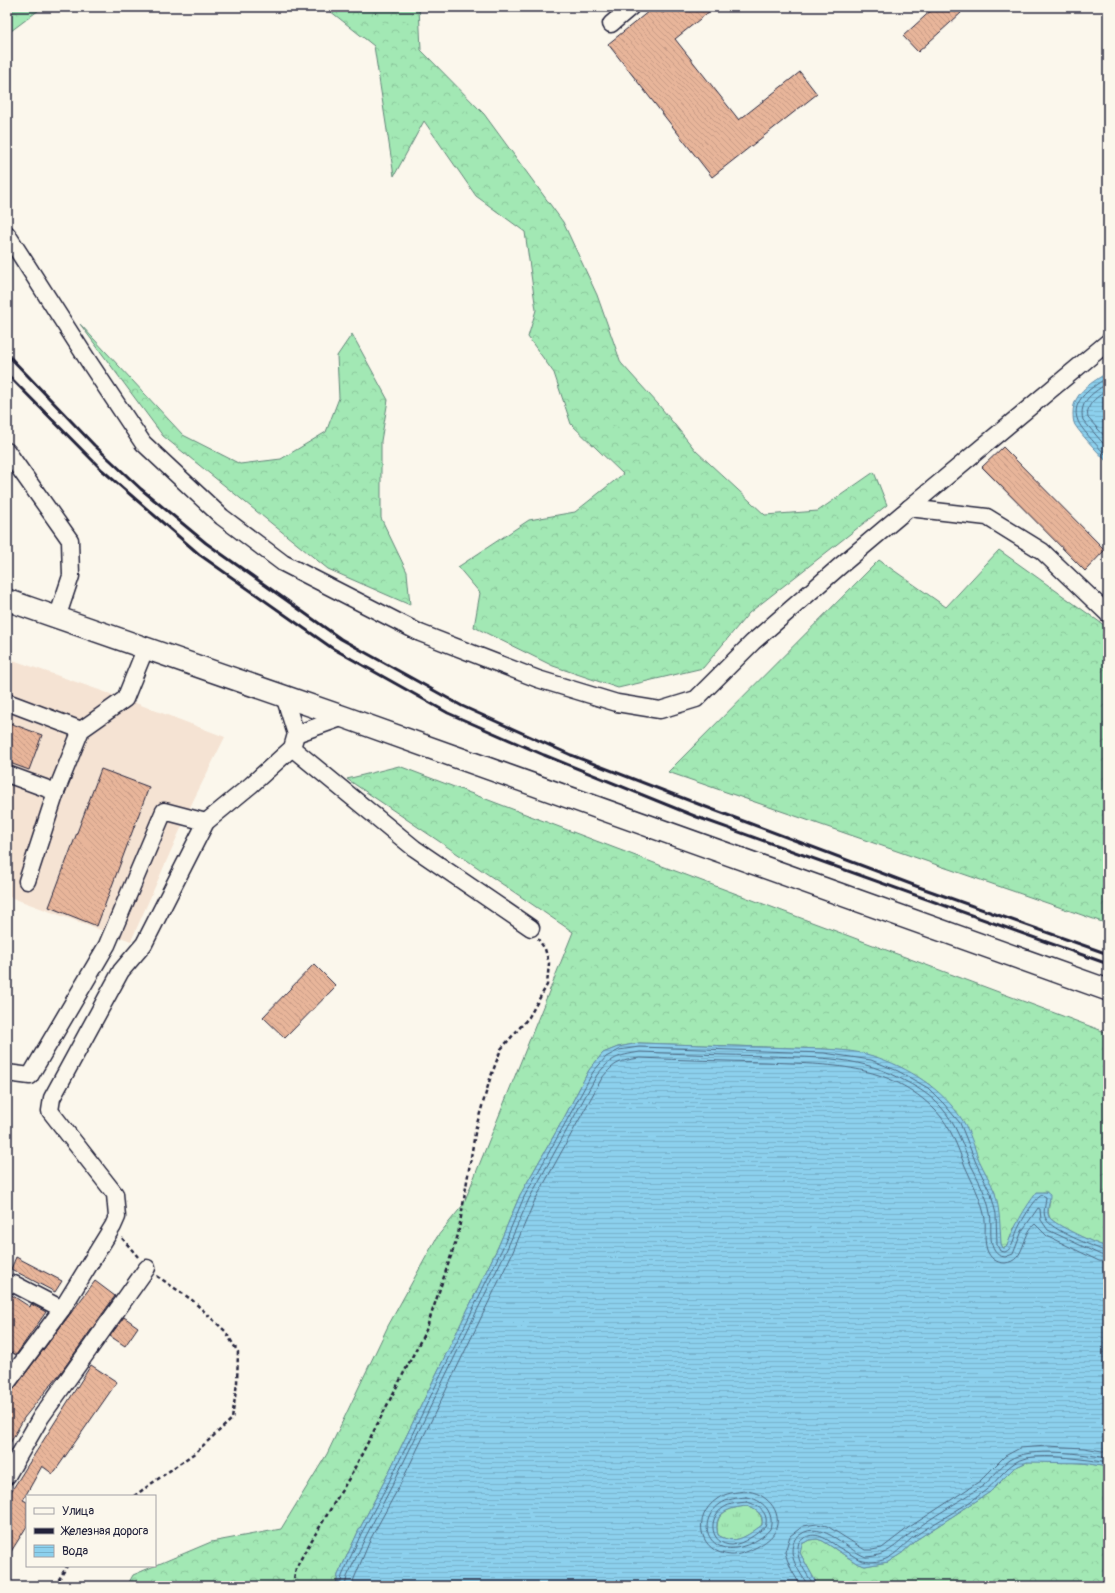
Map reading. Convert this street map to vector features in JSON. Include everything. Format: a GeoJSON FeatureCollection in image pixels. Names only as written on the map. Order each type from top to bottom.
{"type":"FeatureCollection","features":[{"type":"Feature","properties":{"kind":"main road"},"geometry":{"type":"LineString","coordinates":[[7,600],[344,717],[1108,990]]}},
{"type":"Feature","properties":{"kind":"lane"},"geometry":{"type":"LineString","coordinates":[[611,24],[631,7]]}},
{"type":"Feature","properties":{"kind":"lane"},"geometry":{"type":"LineString","coordinates":[[7,234],[143,443],[222,517],[283,563],[420,633],[538,679],[617,703],[660,710],[696,699],[753,642],[839,566],[1108,342]]}},
{"type":"Feature","properties":{"kind":"lane"},"geometry":{"type":"LineString","coordinates":[[7,451],[70,540],[71,576],[57,618]]}},
{"type":"Feature","properties":{"kind":"lane"},"geometry":{"type":"LineString","coordinates":[[909,508],[987,518],[1042,551],[1108,614]]}},
{"type":"Feature","properties":{"kind":"lane"},"geometry":{"type":"LineString","coordinates":[[27,881],[56,792],[81,730],[125,699],[146,647]]}},
{"type":"Feature","properties":{"kind":"lane"},"geometry":{"type":"LineString","coordinates":[[284,696],[294,741],[414,848],[531,928]]}},
{"type":"Feature","properties":{"kind":"lane"},"geometry":{"type":"LineString","coordinates":[[7,702],[81,730]]}},
{"type":"Feature","properties":{"kind":"lane"},"geometry":{"type":"LineString","coordinates":[[7,1383],[12,1367],[62,1309],[117,1217],[115,1194],[50,1111],[52,1098],[121,972],[144,944],[206,822],[251,785],[294,741],[344,717]]}},
{"type":"Feature","properties":{"kind":"lane"},"geometry":{"type":"LineString","coordinates":[[7,774],[56,792]]}},
{"type":"Feature","properties":{"kind":"lane"},"geometry":{"type":"LineString","coordinates":[[7,1073],[30,1076],[34,1070],[107,945],[164,811],[206,822]]}},
{"type":"Feature","properties":{"kind":"lane"},"geometry":{"type":"LineString","coordinates":[[7,1476],[41,1417],[147,1268]]}},
{"type":"Feature","properties":{"kind":"lane"},"geometry":{"type":"LineString","coordinates":[[7,1285],[14,1284],[62,1309]]}},
{"type":"Feature","properties":{"kind":"path"},"geometry":{"type":"LineString","coordinates":[[293,1586],[296,1568],[351,1475],[426,1330],[458,1235],[476,1127],[490,1079],[501,1049],[529,1017],[547,985],[549,963],[545,949],[531,928]]}},
{"type":"Feature","properties":{"kind":"path"},"geometry":{"type":"LineString","coordinates":[[113,1226],[147,1268],[192,1300],[225,1331],[238,1352],[237,1383],[232,1420],[196,1452],[135,1495]]}},
{"type":"Feature","properties":{"kind":"path"},"geometry":{"type":"LineString","coordinates":[[55,1586],[66,1567]]}},
{"type":"Feature","properties":{"kind":"shaded area"},"geometry":{"type":"Polygon","coordinates":[[[7,658],[125,699],[225,737],[193,801],[131,941],[7,896],[7,658]]]}},
{"type":"Feature","properties":{"kind":"green space"},"geometry":{"type":"Polygon","coordinates":[[[7,7],[43,7],[7,34],[7,7]]]}},
{"type":"Feature","properties":{"kind":"green space"},"geometry":{"type":"Polygon","coordinates":[[[325,7],[419,7],[421,50],[484,114],[563,222],[597,295],[621,363],[658,404],[696,451],[765,515],[818,511],[874,472],[887,505],[749,613],[703,668],[618,688],[553,666],[474,627],[480,593],[458,567],[529,520],[575,512],[623,474],[571,424],[554,373],[528,337],[536,310],[525,232],[476,196],[424,121],[394,176],[374,46],[325,7]]]}},
{"type":"Feature","properties":{"kind":"green space"},"geometry":{"type":"Polygon","coordinates":[[[80,324],[183,435],[240,464],[281,459],[326,432],[339,398],[337,356],[352,334],[388,400],[381,441],[381,518],[407,572],[410,605],[328,569],[163,436],[80,324]]]}},
{"type":"Feature","properties":{"kind":"green space"},"geometry":{"type":"Polygon","coordinates":[[[999,550],[1108,628],[1108,924],[668,772],[879,560],[946,607],[999,550]]]}},
{"type":"Feature","properties":{"kind":"green space"},"geometry":{"type":"Polygon","coordinates":[[[399,766],[1108,1033],[1108,1247],[1077,1235],[1053,1221],[1050,1218],[1048,1209],[1050,1200],[1014,1228],[1006,1248],[1003,1248],[1001,1245],[995,1193],[979,1161],[930,1085],[900,1067],[872,1056],[848,1051],[824,1049],[639,1043],[618,1047],[603,1053],[589,1070],[564,1118],[520,1195],[498,1247],[385,1480],[358,1532],[338,1575],[336,1586],[127,1586],[133,1575],[152,1567],[156,1567],[156,1565],[211,1542],[281,1529],[327,1454],[388,1326],[437,1237],[463,1205],[573,932],[347,779],[399,766]]]}},
{"type":"Feature","properties":{"kind":"green space"},"geometry":{"type":"Polygon","coordinates":[[[1047,1461],[1083,1463],[1108,1467],[1108,1586],[818,1586],[800,1553],[802,1544],[809,1540],[817,1539],[823,1541],[858,1564],[865,1566],[888,1562],[902,1553],[916,1540],[990,1492],[1014,1468],[1027,1462],[1047,1461]]]}},
{"type":"Feature","properties":{"kind":"green space"},"geometry":{"type":"Polygon","coordinates":[[[747,1506],[759,1513],[762,1525],[746,1536],[735,1540],[730,1540],[718,1535],[717,1527],[720,1516],[734,1508],[747,1506]]]}},
{"type":"Feature","properties":{"kind":"water"},"geometry":{"type":"Polygon","coordinates":[[[1108,372],[1108,463],[1075,425],[1073,413],[1076,399],[1080,393],[1108,372]]]}},
{"type":"Feature","properties":{"kind":"water"},"geometry":{"type":"Polygon","coordinates":[[[639,1043],[848,1051],[873,1056],[899,1066],[935,1089],[955,1109],[963,1121],[979,1160],[995,1193],[1000,1218],[1001,1244],[1003,1248],[1007,1246],[1020,1218],[1037,1192],[1046,1192],[1050,1195],[1048,1212],[1049,1217],[1052,1220],[1077,1234],[1108,1247],[1108,1467],[1083,1463],[1027,1462],[1014,1468],[990,1492],[916,1540],[902,1553],[888,1562],[865,1566],[858,1564],[823,1541],[817,1539],[809,1540],[802,1544],[800,1553],[818,1586],[336,1586],[338,1575],[358,1532],[385,1480],[498,1247],[520,1195],[564,1118],[589,1070],[603,1053],[618,1047],[639,1043]],[[747,1506],[728,1510],[720,1516],[717,1521],[718,1535],[730,1540],[735,1540],[746,1536],[762,1525],[761,1515],[757,1511],[747,1506]]]}},
{"type":"Feature","properties":{"kind":"building"},"geometry":{"type":"Polygon","coordinates":[[[654,7],[658,7],[663,13],[670,7],[715,7],[675,39],[739,120],[800,72],[817,94],[712,177],[608,44],[654,7]]]}},
{"type":"Feature","properties":{"kind":"building"},"geometry":{"type":"Polygon","coordinates":[[[935,7],[956,7],[961,13],[918,52],[903,36],[935,7]]]}},
{"type":"Feature","properties":{"kind":"building"},"geometry":{"type":"Polygon","coordinates":[[[1003,447],[1105,550],[1085,571],[982,467],[1003,447]]]}},
{"type":"Feature","properties":{"kind":"building"},"geometry":{"type":"Polygon","coordinates":[[[7,722],[42,735],[29,770],[7,762],[7,722]]]}},
{"type":"Feature","properties":{"kind":"building"},"geometry":{"type":"Polygon","coordinates":[[[101,769],[149,787],[97,926],[49,907],[101,769]]]}},
{"type":"Feature","properties":{"kind":"building"},"geometry":{"type":"Polygon","coordinates":[[[314,964],[336,986],[285,1038],[263,1017],[314,964]]]}},
{"type":"Feature","properties":{"kind":"building"},"geometry":{"type":"Polygon","coordinates":[[[16,1257],[62,1281],[55,1292],[11,1269],[16,1257]]]}},
{"type":"Feature","properties":{"kind":"building"},"geometry":{"type":"Polygon","coordinates":[[[95,1281],[115,1296],[62,1371],[24,1418],[7,1449],[7,1398],[95,1281]]]}},
{"type":"Feature","properties":{"kind":"building"},"geometry":{"type":"Polygon","coordinates":[[[7,1294],[10,1294],[30,1307],[31,1304],[46,1312],[16,1355],[7,1350],[7,1294]]]}},
{"type":"Feature","properties":{"kind":"building"},"geometry":{"type":"Polygon","coordinates":[[[124,1317],[138,1327],[125,1346],[110,1336],[124,1317]]]}},
{"type":"Feature","properties":{"kind":"building"},"geometry":{"type":"Polygon","coordinates":[[[91,1365],[117,1382],[53,1474],[42,1466],[23,1500],[26,1502],[26,1528],[7,1558],[7,1498],[91,1365]]]}},
{"type":"Feature","properties":{"kind":"railway"},"geometry":{"type":"LineString","coordinates":[[7,354],[94,445],[141,489],[206,543],[341,639],[462,706],[571,755],[706,807],[916,886],[1108,954]]}},
{"type":"Feature","properties":{"kind":"railway"},"geometry":{"type":"LineString","coordinates":[[7,374],[102,470],[200,555],[332,648],[448,713],[544,755],[697,817],[1108,964]]}}]}
